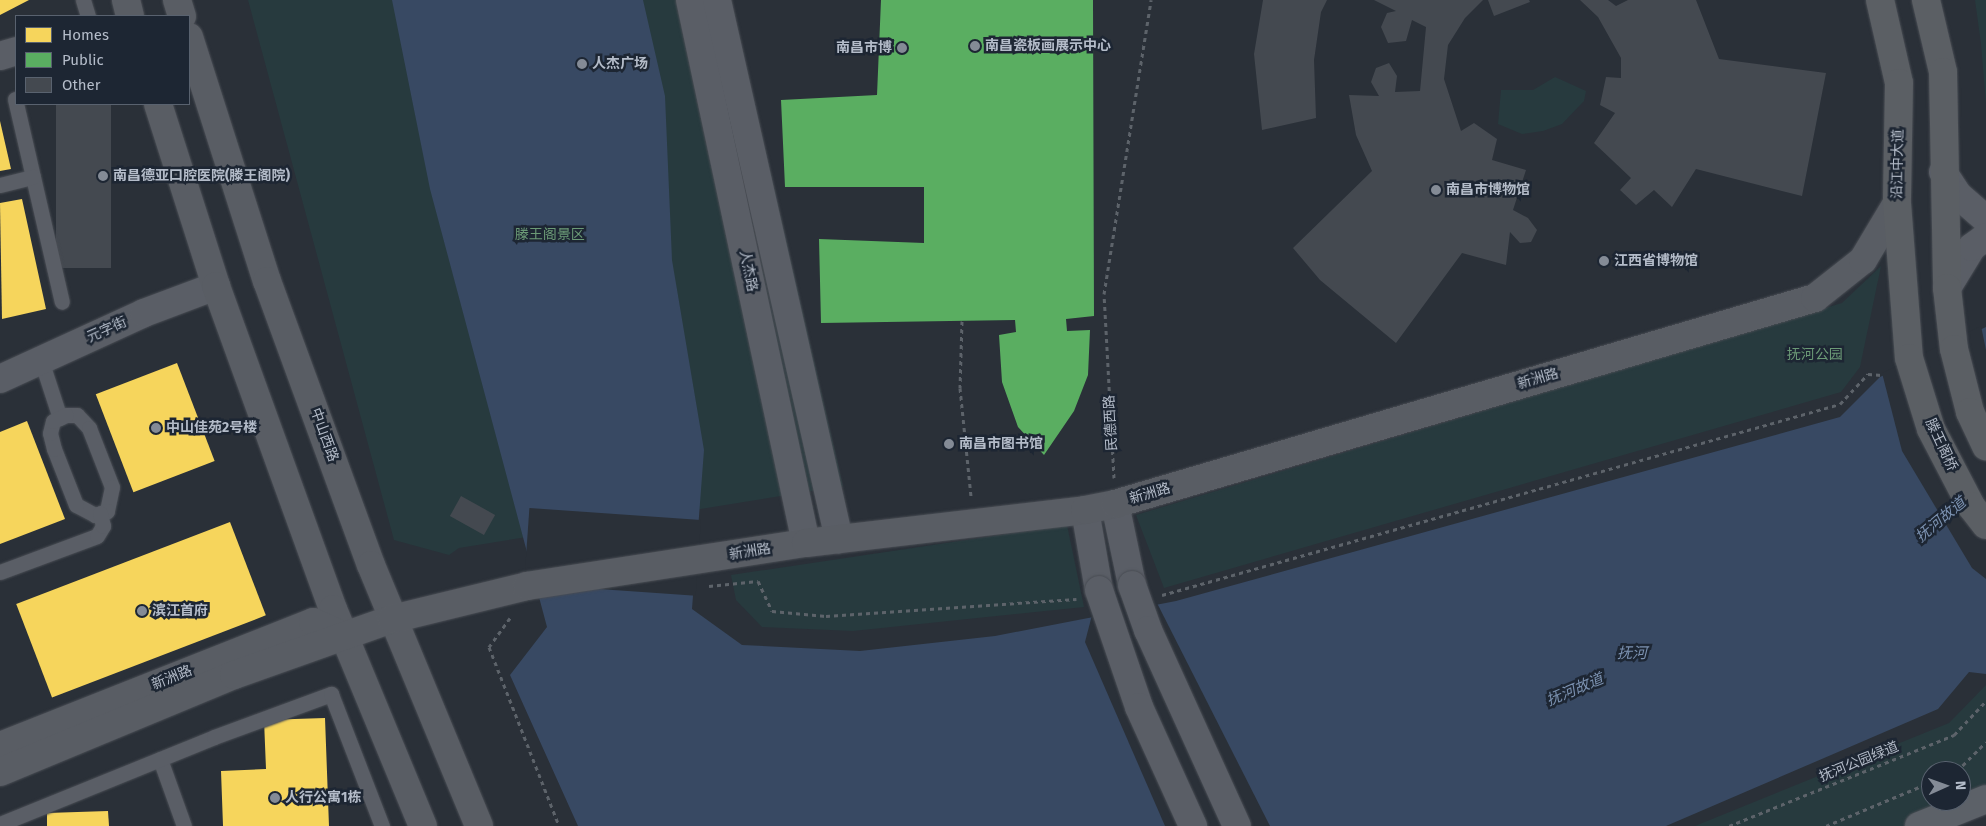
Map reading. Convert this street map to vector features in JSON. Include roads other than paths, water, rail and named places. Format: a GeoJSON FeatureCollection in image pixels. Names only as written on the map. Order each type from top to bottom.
{"type":"FeatureCollection","features":[{"type":"Feature","properties":{"kind":"highway","name":"沿江中大道"},"geometry":{"type":"LineString","coordinates":[[1880,0],[1899,83],[1897,203],[1906,330]]}},
{"type":"Feature","properties":{"kind":"highway"},"geometry":{"type":"LineString","coordinates":[[1926,0],[1944,72],[1943,172],[1947,288],[1956,358],[1970,412],[1986,447]]}},
{"type":"Feature","properties":{"kind":"highway","name":"滕王阁桥"},"geometry":{"type":"LineString","coordinates":[[1906,330],[1909,358],[1931,429],[1971,506],[1986,525]]}},
{"type":"Feature","properties":{"kind":"main road"},"geometry":{"type":"LineString","coordinates":[[177,0],[182,15]]}},
{"type":"Feature","properties":{"kind":"main road","name":"中山西路"},"geometry":{"type":"LineString","coordinates":[[190,40],[267,281],[392,619],[479,826]]}},
{"type":"Feature","properties":{"kind":"main road"},"geometry":{"type":"LineString","coordinates":[[158,105],[216,286],[344,636],[423,826]]}},
{"type":"Feature","properties":{"kind":"main road","name":"新洲路"},"geometry":{"type":"LineString","coordinates":[[0,772],[234,675],[392,619],[527,586],[806,543],[1084,510],[1115,504],[1815,298],[1863,260],[1897,203]]}},
{"type":"Feature","properties":{"kind":"main road","name":"新洲路"},"geometry":{"type":"LineString","coordinates":[[0,746],[313,622],[344,636]]}},
{"type":"Feature","properties":{"kind":"main road"},"geometry":{"type":"LineString","coordinates":[[1919,826],[1986,798]]}},
{"type":"Feature","properties":{"kind":"street","name":"人杰路"},"geometry":{"type":"LineString","coordinates":[[690,0],[806,543]]}},
{"type":"Feature","properties":{"kind":"street"},"geometry":{"type":"LineString","coordinates":[[717,0],[839,539]]}},
{"type":"Feature","properties":{"kind":"street"},"geometry":{"type":"LineString","coordinates":[[0,56],[15,51]]}},
{"type":"Feature","properties":{"kind":"street"},"geometry":{"type":"LineString","coordinates":[[1943,172],[1958,195],[1986,219]]}},
{"type":"Feature","properties":{"kind":"street"},"geometry":{"type":"LineString","coordinates":[[1947,288],[1972,247],[1986,237]]}},
{"type":"Feature","properties":{"kind":"street","name":"元字街"},"geometry":{"type":"LineString","coordinates":[[0,379],[144,313],[216,286]]}},
{"type":"Feature","properties":{"kind":"street"},"geometry":{"type":"LineString","coordinates":[[1115,504],[1132,585],[1148,630],[1237,826]]}},
{"type":"Feature","properties":{"kind":"street"},"geometry":{"type":"LineString","coordinates":[[1084,510],[1099,590],[1138,707],[1193,826]]}},
{"type":"Feature","properties":{"kind":"lane"},"geometry":{"type":"LineString","coordinates":[[83,0],[88,15]]}},
{"type":"Feature","properties":{"kind":"lane"},"geometry":{"type":"LineString","coordinates":[[14,99],[15,103]]}},
{"type":"Feature","properties":{"kind":"lane"},"geometry":{"type":"LineString","coordinates":[[15,105],[62,302]]}},
{"type":"Feature","properties":{"kind":"lane"},"geometry":{"type":"LineString","coordinates":[[0,185],[33,177]]}},
{"type":"Feature","properties":{"kind":"lane"},"geometry":{"type":"LineString","coordinates":[[41,360],[60,418]]}},
{"type":"Feature","properties":{"kind":"lane"},"geometry":{"type":"LineString","coordinates":[[77,415],[90,428],[112,487],[107,511],[100,513],[95,515],[76,505],[50,433],[53,421],[77,415]]}},
{"type":"Feature","properties":{"kind":"lane"},"geometry":{"type":"LineString","coordinates":[[0,572],[96,536],[103,526],[100,513]]}},
{"type":"Feature","properties":{"kind":"lane"},"geometry":{"type":"LineString","coordinates":[[0,824],[160,759],[331,694],[382,826]]}},
{"type":"Feature","properties":{"kind":"lane"},"geometry":{"type":"LineString","coordinates":[[160,759],[184,826]]}},
{"type":"Feature","properties":{"kind":"water","name":"抚河"},"geometry":{"type":"Polygon","coordinates":[[[392,0],[643,0],[665,96],[672,260],[704,450],[692,609],[742,645],[860,651],[995,636],[1176,601],[1840,417],[1880,377],[1986,327],[1986,674],[1969,672],[1938,709],[1666,826],[578,826],[510,675],[547,627],[430,189],[392,0]]]}},
{"type":"Feature","properties":{"kind":"place","name":"南昌瓷板画展示中心"},"geometry":{"type":"Point","coordinates":[975,46]}},
{"type":"Feature","properties":{"kind":"place","name":"南昌市博"},"geometry":{"type":"Point","coordinates":[902,48]}},
{"type":"Feature","properties":{"kind":"place","name":"人杰广场"},"geometry":{"type":"Point","coordinates":[582,64]}},
{"type":"Feature","properties":{"kind":"place","name":"南昌德亚口腔医院(滕王阁院)"},"geometry":{"type":"Point","coordinates":[103,176]}},
{"type":"Feature","properties":{"kind":"place","name":"南昌市博物馆"},"geometry":{"type":"Point","coordinates":[1436,190]}},
{"type":"Feature","properties":{"kind":"place","name":"江西省博物馆"},"geometry":{"type":"Point","coordinates":[1604,261]}},
{"type":"Feature","properties":{"kind":"place","name":"中山佳苑2号楼"},"geometry":{"type":"Point","coordinates":[156,428]}},
{"type":"Feature","properties":{"kind":"place","name":"南昌市图书馆"},"geometry":{"type":"Point","coordinates":[949,444]}},
{"type":"Feature","properties":{"kind":"place","name":"滨江首府"},"geometry":{"type":"Point","coordinates":[142,611]}},
{"type":"Feature","properties":{"kind":"place","name":"人行公寓1栋"},"geometry":{"type":"Point","coordinates":[275,798]}},
{"type":"Feature","properties":{"kind":"park label","name":"滕王阁景区"},"geometry":{"type":"Point","coordinates":[550,235]}},
{"type":"Feature","properties":{"kind":"park label","name":"抚河公园"},"geometry":{"type":"Point","coordinates":[1815,355]}},
{"type":"Feature","properties":{"kind":"water label","name":"抚河故道"},"geometry":{"type":"Point","coordinates":[1941,520]}},
{"type":"Feature","properties":{"kind":"water label","name":"抚河故道"},"geometry":{"type":"Point","coordinates":[1575,690]}}]}
